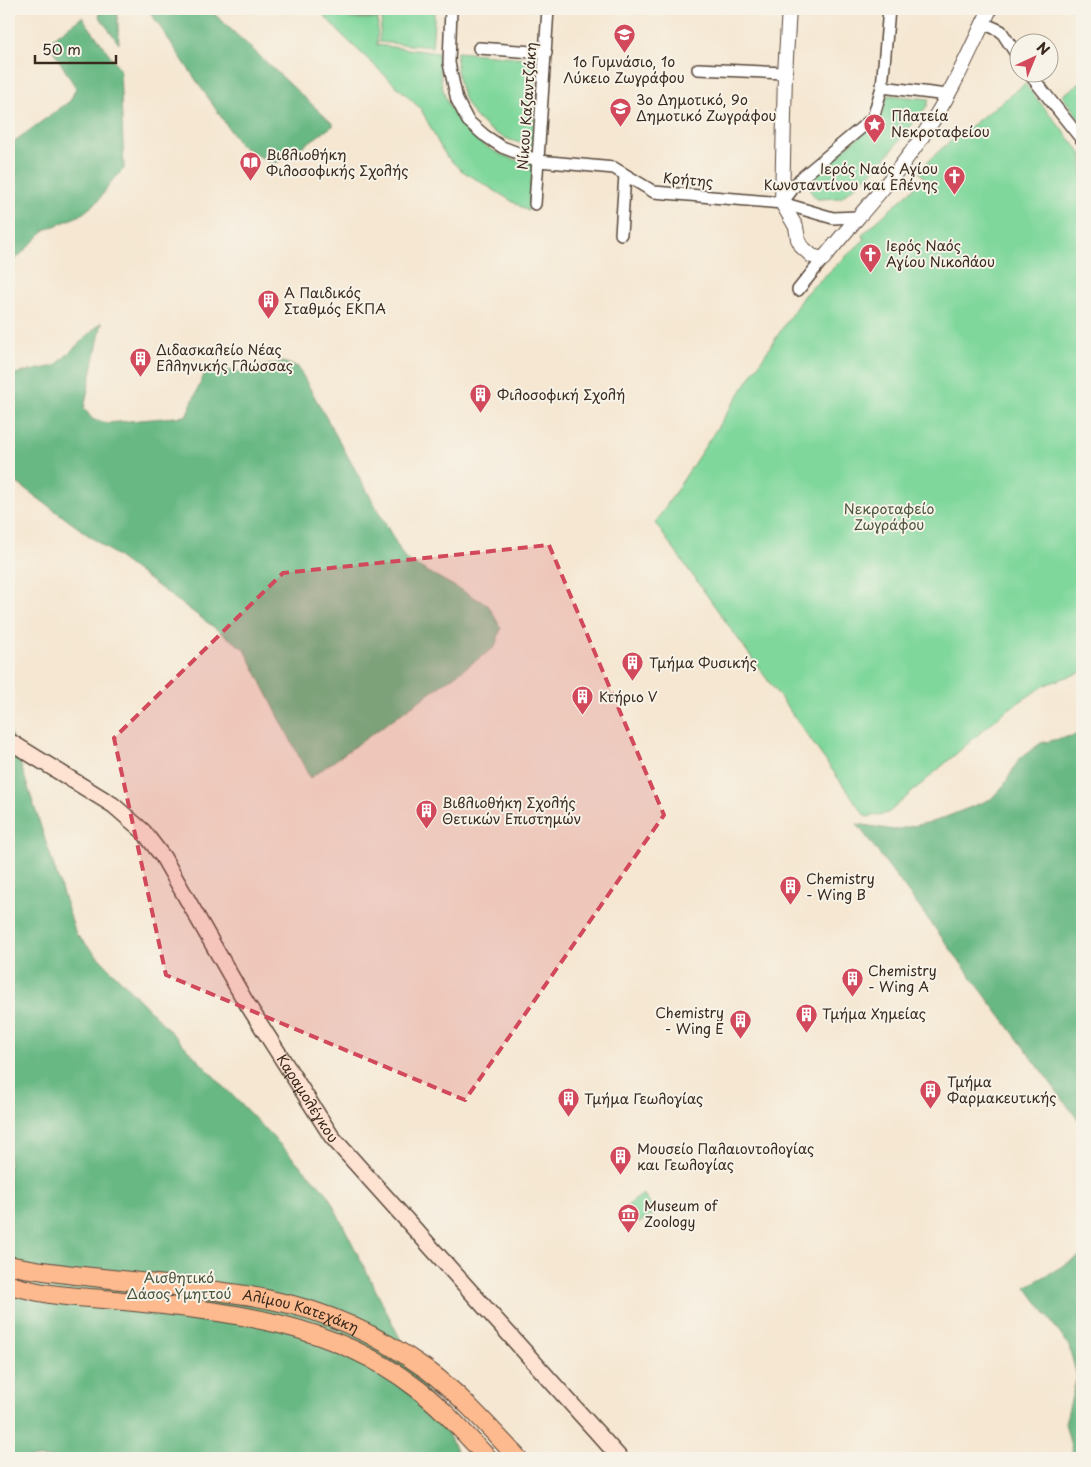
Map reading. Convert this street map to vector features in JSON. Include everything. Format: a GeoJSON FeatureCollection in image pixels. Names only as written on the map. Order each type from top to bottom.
{"type":"FeatureCollection","features":[{"type":"Feature","properties":{"kind":"main road","name":"Καραμολέγκου"},"geometry":{"type":"LineString","coordinates":[[9,742],[113,806],[143,831],[163,857],[244,999],[332,1137],[620,1458]]}},
{"type":"Feature","properties":{"kind":"main road","name":"Αλίμου Κατεχάκη"},"geometry":{"type":"LineString","coordinates":[[9,1265],[48,1273],[247,1295],[296,1306],[341,1322],[386,1343],[426,1370],[462,1400],[518,1458]]}},
{"type":"Feature","properties":{"kind":"main road","name":"Αλίμου Κατεχάκη"},"geometry":{"type":"LineString","coordinates":[[9,1286],[50,1294],[245,1316],[291,1326],[355,1350],[396,1373],[416,1387],[448,1416],[488,1458]]}},
{"type":"Feature","properties":{"kind":"street","name":"Κρήτης"},"geometry":{"type":"LineString","coordinates":[[451,9],[449,64],[451,80],[457,100],[468,120],[484,135],[502,146],[539,160],[614,168],[654,192],[782,203],[833,218],[858,217]]}},
{"type":"Feature","properties":{"kind":"street","name":"Νίκου Καζαντζάκη"},"geometry":{"type":"LineString","coordinates":[[535,204],[548,9]]}},
{"type":"Feature","properties":{"kind":"street"},"geometry":{"type":"LineString","coordinates":[[789,9],[785,73],[782,203],[796,227],[798,239],[802,247],[812,256],[822,259]]}},
{"type":"Feature","properties":{"kind":"street"},"geometry":{"type":"LineString","coordinates":[[782,203],[800,179],[873,118],[882,87],[889,9]]}},
{"type":"Feature","properties":{"kind":"street"},"geometry":{"type":"LineString","coordinates":[[798,290],[903,164],[927,131],[990,9]]}},
{"type":"Feature","properties":{"kind":"street"},"geometry":{"type":"LineString","coordinates":[[983,22],[1001,31],[1008,42]]}},
{"type":"Feature","properties":{"kind":"street"},"geometry":{"type":"LineString","coordinates":[[479,48],[546,53]]}},
{"type":"Feature","properties":{"kind":"street"},"geometry":{"type":"LineString","coordinates":[[698,69],[785,73]]}},
{"type":"Feature","properties":{"kind":"street"},"geometry":{"type":"LineString","coordinates":[[1036,82],[1082,140]]}},
{"type":"Feature","properties":{"kind":"street"},"geometry":{"type":"LineString","coordinates":[[882,87],[947,95]]}},
{"type":"Feature","properties":{"kind":"street"},"geometry":{"type":"LineString","coordinates":[[621,234],[625,175]]}},
{"type":"Feature","properties":{"kind":"highlighted area"},"geometry":{"type":"Polygon","coordinates":[[[549,545],[664,815],[465,1100],[166,975],[114,738],[283,573],[549,545]]]}},
{"type":"Feature","properties":{"kind":"green space"},"geometry":{"type":"Polygon","coordinates":[[[101,9],[117,9],[119,44],[99,16],[101,9]]]}},
{"type":"Feature","properties":{"kind":"green space"},"geometry":{"type":"Polygon","coordinates":[[[148,9],[209,9],[334,125],[281,161],[271,163],[240,145],[148,9]]]}},
{"type":"Feature","properties":{"kind":"green space"},"geometry":{"type":"Polygon","coordinates":[[[318,9],[342,9],[349,19],[378,19],[377,45],[438,53],[445,97],[452,112],[462,126],[486,147],[516,160],[533,164],[528,211],[461,170],[447,157],[421,109],[342,35],[318,9]]]}},
{"type":"Feature","properties":{"kind":"green space"},"geometry":{"type":"Polygon","coordinates":[[[345,9],[435,9],[432,47],[379,42],[382,18],[351,17],[345,9]]]}},
{"type":"Feature","properties":{"kind":"green space"},"geometry":{"type":"Polygon","coordinates":[[[82,17],[120,69],[124,169],[112,181],[98,201],[81,215],[45,230],[9,266],[9,145],[70,101],[76,88],[48,42],[82,17]]]}},
{"type":"Feature","properties":{"kind":"green space"},"geometry":{"type":"Polygon","coordinates":[[[457,52],[538,59],[533,146],[515,142],[499,135],[475,115],[466,103],[460,88],[457,71],[457,52]]]}},
{"type":"Feature","properties":{"kind":"green space"},"geometry":{"type":"Polygon","coordinates":[[[1082,81],[1082,122],[1062,96],[1082,81]]]}},
{"type":"Feature","properties":{"kind":"green space","name":"Νεκροταφείο Ζωγράφου"},"geometry":{"type":"Polygon","coordinates":[[[1025,84],[1082,154],[1082,672],[1047,684],[1004,712],[888,813],[866,817],[655,523],[804,295],[865,239],[862,235],[925,178],[918,171],[941,149],[1025,84]]]}},
{"type":"Feature","properties":{"kind":"green space","name":"Πλατεία Νεκροταφείου"},"geometry":{"type":"Polygon","coordinates":[[[888,95],[929,99],[927,106],[879,166],[841,198],[817,199],[811,192],[810,182],[815,174],[879,120],[888,95]]]}},
{"type":"Feature","properties":{"kind":"green space"},"geometry":{"type":"Polygon","coordinates":[[[102,322],[84,408],[92,419],[107,423],[186,416],[208,366],[237,372],[282,362],[298,367],[405,559],[488,605],[501,628],[495,647],[310,778],[245,650],[9,477],[9,375],[55,366],[102,322]]]}},
{"type":"Feature","properties":{"kind":"green space","name":"Αισθητικό Δάσος Υμηττού"},"geometry":{"type":"Polygon","coordinates":[[[9,729],[76,934],[327,1193],[460,1458],[9,1458],[9,729]]]}},
{"type":"Feature","properties":{"kind":"green space"},"geometry":{"type":"Polygon","coordinates":[[[1082,735],[1082,1125],[857,824],[894,830],[936,821],[991,799],[1005,784],[1019,759],[1041,743],[1082,735]]]}},
{"type":"Feature","properties":{"kind":"green space"},"geometry":{"type":"Polygon","coordinates":[[[643,1194],[656,1212],[639,1223],[627,1206],[643,1194]]]}},
{"type":"Feature","properties":{"kind":"green space"},"geometry":{"type":"Polygon","coordinates":[[[1082,1255],[1082,1458],[1074,1458],[1065,1423],[1077,1377],[1069,1346],[1026,1287],[1082,1255]]]}},
{"type":"Feature","properties":{"kind":"place","name":"1ο Γυμνάσιο, 1ο Λύκειο Ζωγράφου"},"geometry":{"type":"Point","coordinates":[624,53]}},
{"type":"Feature","properties":{"kind":"place","name":"3ο Δημοτικό, 9ο Δημοτικό Ζωγράφου"},"geometry":{"type":"Point","coordinates":[620,127]}},
{"type":"Feature","properties":{"kind":"place","name":"Πλατεία Νεκροταφείου"},"geometry":{"type":"Point","coordinates":[875,143]}},
{"type":"Feature","properties":{"kind":"place","name":"Βιβλιοθήκη Φιλοσοφικής Σχολής"},"geometry":{"type":"Point","coordinates":[250,182]}},
{"type":"Feature","properties":{"kind":"place","name":"Ιερός Ναός Αγίου Κωνσταντίνου και Ελένης"},"geometry":{"type":"Point","coordinates":[954,196]}},
{"type":"Feature","properties":{"kind":"place","name":"Ιερός Ναός Αγίου Νικολάου"},"geometry":{"type":"Point","coordinates":[870,273]}},
{"type":"Feature","properties":{"kind":"place","name":"Α Παιδικός Σταθμός ΕΚΠΑ"},"geometry":{"type":"Point","coordinates":[268,320]}},
{"type":"Feature","properties":{"kind":"place","name":"Διδασκαλείο Νέας Ελληνικής Γλώσσας"},"geometry":{"type":"Point","coordinates":[140,377]}},
{"type":"Feature","properties":{"kind":"place","name":"Φιλοσοφική Σχολή"},"geometry":{"type":"Point","coordinates":[481,414]}},
{"type":"Feature","properties":{"kind":"place","name":"Τμήμα Φυσικής"},"geometry":{"type":"Point","coordinates":[633,682]}},
{"type":"Feature","properties":{"kind":"place","name":"Κτήριο V"},"geometry":{"type":"Point","coordinates":[583,716]}},
{"type":"Feature","properties":{"kind":"place","name":"Βιβλιοθήκη Σχολής Θετικών Επιστημών"},"geometry":{"type":"Point","coordinates":[426,830]}},
{"type":"Feature","properties":{"kind":"place","name":"Chemistry - Wing Β"},"geometry":{"type":"Point","coordinates":[790,906]}},
{"type":"Feature","properties":{"kind":"place","name":"Chemistry - Wing Α"},"geometry":{"type":"Point","coordinates":[852,998]}},
{"type":"Feature","properties":{"kind":"place","name":"Τμήμα Χημείας"},"geometry":{"type":"Point","coordinates":[806,1033]}},
{"type":"Feature","properties":{"kind":"place","name":"Chemistry - Wing Ε"},"geometry":{"type":"Point","coordinates":[740,1040]}},
{"type":"Feature","properties":{"kind":"place","name":"Τμήμα Φαρμακευτικής"},"geometry":{"type":"Point","coordinates":[931,1109]}},
{"type":"Feature","properties":{"kind":"place","name":"Τμήμα Γεωλογίας"},"geometry":{"type":"Point","coordinates":[568,1118]}},
{"type":"Feature","properties":{"kind":"place","name":"Μουσείο Παλαιοντολογίας και Γεωλογίας"},"geometry":{"type":"Point","coordinates":[621,1176]}},
{"type":"Feature","properties":{"kind":"place","name":"Museum of Zoology"},"geometry":{"type":"Point","coordinates":[628,1233]}}]}
